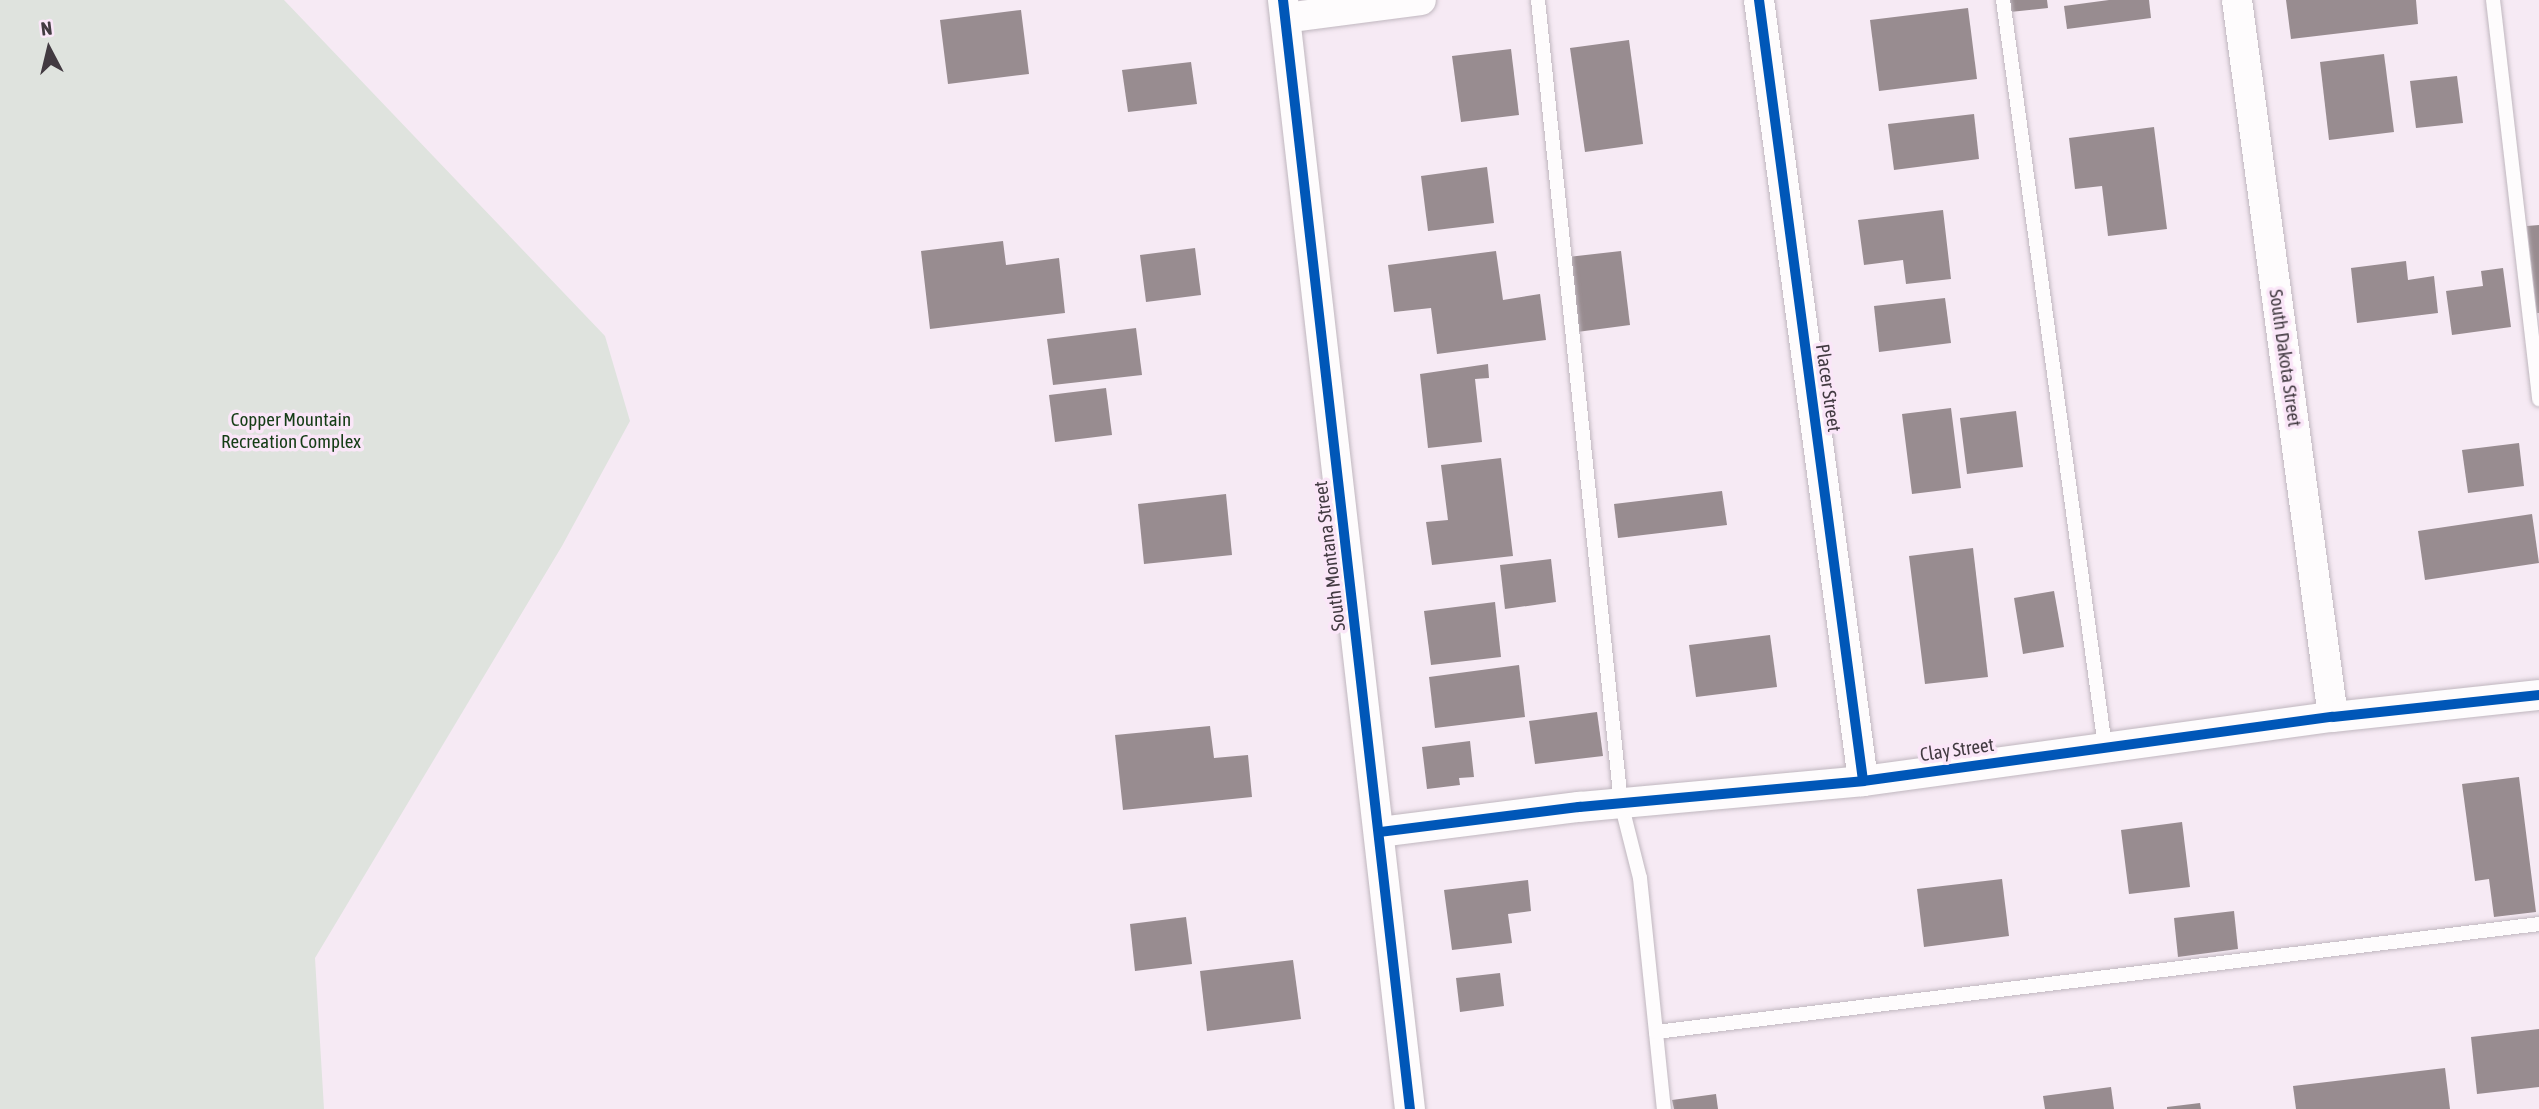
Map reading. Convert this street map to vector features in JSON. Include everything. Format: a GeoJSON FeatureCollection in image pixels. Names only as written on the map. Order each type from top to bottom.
{"type":"FeatureCollection","features":[{"type":"Feature","properties":{"kind":"street"},"geometry":{"type":"LineString","coordinates":[[1284,9],[1421,0]]}},
{"type":"Feature","properties":{"kind":"street","name":"Placer Street"},"geometry":{"type":"LineString","coordinates":[[1759,0],[1863,781]]}},
{"type":"Feature","properties":{"kind":"street","name":"South Dakota Street"},"geometry":{"type":"LineString","coordinates":[[2237,0],[2333,717]]}},
{"type":"Feature","properties":{"kind":"street","name":"South Montana Street"},"geometry":{"type":"LineString","coordinates":[[1284,9],[1410,1109]]}},
{"type":"Feature","properties":{"kind":"street","name":"Clay Street"},"geometry":{"type":"LineString","coordinates":[[1380,832],[1621,803],[1863,781],[2333,717],[2539,695]]}},
{"type":"Feature","properties":{"kind":"lane"},"geometry":{"type":"LineString","coordinates":[[1538,0],[1621,803],[1640,878],[1664,1109]]}},
{"type":"Feature","properties":{"kind":"lane"},"geometry":{"type":"LineString","coordinates":[[2003,0],[2105,747]]}},
{"type":"Feature","properties":{"kind":"lane"},"geometry":{"type":"LineString","coordinates":[[2493,0],[2539,399]]}},
{"type":"Feature","properties":{"kind":"lane"},"geometry":{"type":"LineString","coordinates":[[1656,1032],[2539,925]]}},
{"type":"Feature","properties":{"kind":"green space","name":"Copper Mountain Recreation Complex"},"geometry":{"type":"Polygon","coordinates":[[[0,0],[284,0],[605,336],[630,421],[562,546],[315,958],[324,1109],[0,1109],[0,0]]]}},
{"type":"Feature","properties":{"kind":"building"},"geometry":{"type":"Polygon","coordinates":[[[2009,0],[2047,0],[2048,8],[2010,12],[2009,0]]]}},
{"type":"Feature","properties":{"kind":"building"},"geometry":{"type":"Polygon","coordinates":[[[2109,0],[2149,0],[2151,18],[2067,29],[2064,6],[2109,0]]]}},
{"type":"Feature","properties":{"kind":"building"},"geometry":{"type":"Polygon","coordinates":[[[2286,0],[2416,0],[2418,24],[2291,39],[2286,0]]]}},
{"type":"Feature","properties":{"kind":"building"},"geometry":{"type":"Polygon","coordinates":[[[1968,8],[1977,79],[1879,91],[1870,20],[1968,8]]]}},
{"type":"Feature","properties":{"kind":"building"},"geometry":{"type":"Polygon","coordinates":[[[1021,10],[1029,74],[948,84],[940,20],[1021,10]]]}},
{"type":"Feature","properties":{"kind":"building"},"geometry":{"type":"Polygon","coordinates":[[[1629,40],[1643,144],[1585,152],[1570,48],[1629,40]]]}},
{"type":"Feature","properties":{"kind":"building"},"geometry":{"type":"Polygon","coordinates":[[[1511,49],[1519,115],[1461,122],[1452,56],[1511,49]]]}},
{"type":"Feature","properties":{"kind":"building"},"geometry":{"type":"Polygon","coordinates":[[[2384,54],[2394,132],[2329,140],[2320,62],[2384,54]]]}},
{"type":"Feature","properties":{"kind":"building"},"geometry":{"type":"Polygon","coordinates":[[[1191,62],[1197,104],[1128,112],[1122,70],[1191,62]]]}},
{"type":"Feature","properties":{"kind":"building"},"geometry":{"type":"Polygon","coordinates":[[[2457,76],[2463,123],[2416,128],[2410,81],[2457,76]]]}},
{"type":"Feature","properties":{"kind":"building"},"geometry":{"type":"Polygon","coordinates":[[[1974,114],[1979,159],[1894,170],[1888,124],[1974,114]]]}},
{"type":"Feature","properties":{"kind":"building"},"geometry":{"type":"Polygon","coordinates":[[[2154,127],[2167,229],[2108,236],[2102,186],[2075,189],[2069,138],[2154,127]]]}},
{"type":"Feature","properties":{"kind":"building"},"geometry":{"type":"Polygon","coordinates":[[[1487,167],[1494,223],[1428,231],[1421,176],[1487,167]]]}},
{"type":"Feature","properties":{"kind":"building"},"geometry":{"type":"Polygon","coordinates":[[[1943,210],[1951,279],[1906,284],[1903,260],[1864,265],[1858,220],[1943,210]]]}},
{"type":"Feature","properties":{"kind":"building"},"geometry":{"type":"Polygon","coordinates":[[[2539,225],[2539,313],[2537,313],[2527,226],[2539,225]]]}},
{"type":"Feature","properties":{"kind":"building"},"geometry":{"type":"Polygon","coordinates":[[[1003,241],[1006,265],[1059,258],[1065,313],[930,329],[921,251],[1003,241]]]}},
{"type":"Feature","properties":{"kind":"building"},"geometry":{"type":"Polygon","coordinates":[[[1195,248],[1201,295],[1146,302],[1140,255],[1195,248]]]}},
{"type":"Feature","properties":{"kind":"building"},"geometry":{"type":"Polygon","coordinates":[[[1496,251],[1503,300],[1540,294],[1546,340],[1437,354],[1431,308],[1394,312],[1388,265],[1496,251]]]}},
{"type":"Feature","properties":{"kind":"building"},"geometry":{"type":"Polygon","coordinates":[[[1621,251],[1630,325],[1577,332],[1568,257],[1621,251]]]}},
{"type":"Feature","properties":{"kind":"building"},"geometry":{"type":"Polygon","coordinates":[[[2406,261],[2408,280],[2434,276],[2438,313],[2357,323],[2351,268],[2406,261]]]}},
{"type":"Feature","properties":{"kind":"building"},"geometry":{"type":"Polygon","coordinates":[[[2503,268],[2511,327],[2452,335],[2446,291],[2483,286],[2481,271],[2503,268]]]}},
{"type":"Feature","properties":{"kind":"building"},"geometry":{"type":"Polygon","coordinates":[[[1945,298],[1951,343],[1879,352],[1874,306],[1945,298]]]}},
{"type":"Feature","properties":{"kind":"building"},"geometry":{"type":"Polygon","coordinates":[[[1136,328],[1142,375],[1053,385],[1047,339],[1136,328]]]}},
{"type":"Feature","properties":{"kind":"building"},"geometry":{"type":"Polygon","coordinates":[[[1488,364],[1489,378],[1475,379],[1482,442],[1428,448],[1420,374],[1488,364]]]}},
{"type":"Feature","properties":{"kind":"building"},"geometry":{"type":"Polygon","coordinates":[[[1106,388],[1112,435],[1055,442],[1049,395],[1106,388]]]}},
{"type":"Feature","properties":{"kind":"building"},"geometry":{"type":"Polygon","coordinates":[[[1951,408],[1961,488],[1912,494],[1902,414],[1951,408]]]}},
{"type":"Feature","properties":{"kind":"building"},"geometry":{"type":"Polygon","coordinates":[[[2016,411],[2023,467],[1967,474],[1960,418],[2016,411]]]}},
{"type":"Feature","properties":{"kind":"building"},"geometry":{"type":"Polygon","coordinates":[[[2519,443],[2524,486],[2468,493],[2462,450],[2519,443]]]}},
{"type":"Feature","properties":{"kind":"building"},"geometry":{"type":"Polygon","coordinates":[[[1501,458],[1513,556],[1432,565],[1426,522],[1448,520],[1441,465],[1501,458]]]}},
{"type":"Feature","properties":{"kind":"building"},"geometry":{"type":"Polygon","coordinates":[[[1722,491],[1727,525],[1618,538],[1614,504],[1722,491]]]}},
{"type":"Feature","properties":{"kind":"building"},"geometry":{"type":"Polygon","coordinates":[[[1226,494],[1232,555],[1144,564],[1138,504],[1226,494]]]}},
{"type":"Feature","properties":{"kind":"building"},"geometry":{"type":"Polygon","coordinates":[[[2532,514],[2539,563],[2425,580],[2418,531],[2532,514]]]}},
{"type":"Feature","properties":{"kind":"building"},"geometry":{"type":"Polygon","coordinates":[[[1973,548],[1988,677],[1925,684],[1909,556],[1973,548]]]}},
{"type":"Feature","properties":{"kind":"building"},"geometry":{"type":"Polygon","coordinates":[[[1551,559],[1556,602],[1505,609],[1500,565],[1551,559]]]}},
{"type":"Feature","properties":{"kind":"building"},"geometry":{"type":"Polygon","coordinates":[[[2054,591],[2064,647],[2023,654],[2014,598],[2054,591]]]}},
{"type":"Feature","properties":{"kind":"building"},"geometry":{"type":"Polygon","coordinates":[[[1495,602],[1501,657],[1431,665],[1424,611],[1495,602]]]}},
{"type":"Feature","properties":{"kind":"building"},"geometry":{"type":"Polygon","coordinates":[[[1770,635],[1777,687],[1696,697],[1689,645],[1770,635]]]}},
{"type":"Feature","properties":{"kind":"building"},"geometry":{"type":"Polygon","coordinates":[[[1519,665],[1525,717],[1435,728],[1429,677],[1519,665]]]}},
{"type":"Feature","properties":{"kind":"building"},"geometry":{"type":"Polygon","coordinates":[[[1597,712],[1603,756],[1535,764],[1529,721],[1597,712]]]}},
{"type":"Feature","properties":{"kind":"building"},"geometry":{"type":"Polygon","coordinates":[[[1210,726],[1214,758],[1248,755],[1252,797],[1123,810],[1115,735],[1210,726]]]}},
{"type":"Feature","properties":{"kind":"building"},"geometry":{"type":"Polygon","coordinates":[[[1470,741],[1474,777],[1459,778],[1460,785],[1427,789],[1422,747],[1470,741]]]}},
{"type":"Feature","properties":{"kind":"building"},"geometry":{"type":"Polygon","coordinates":[[[2519,777],[2536,912],[2494,917],[2489,879],[2475,881],[2462,784],[2519,777]]]}},
{"type":"Feature","properties":{"kind":"building"},"geometry":{"type":"Polygon","coordinates":[[[2182,822],[2190,887],[2129,894],[2121,830],[2182,822]]]}},
{"type":"Feature","properties":{"kind":"building"},"geometry":{"type":"Polygon","coordinates":[[[2002,879],[2009,936],[1924,947],[1917,889],[2002,879]]]}},
{"type":"Feature","properties":{"kind":"building"},"geometry":{"type":"Polygon","coordinates":[[[1528,880],[1531,911],[1508,914],[1512,943],[1452,950],[1444,890],[1528,880]]]}},
{"type":"Feature","properties":{"kind":"building"},"geometry":{"type":"Polygon","coordinates":[[[2234,911],[2238,949],[2178,957],[2174,918],[2234,911]]]}},
{"type":"Feature","properties":{"kind":"building"},"geometry":{"type":"Polygon","coordinates":[[[1186,917],[1192,964],[1135,971],[1130,924],[1186,917]]]}},
{"type":"Feature","properties":{"kind":"building"},"geometry":{"type":"Polygon","coordinates":[[[1293,960],[1301,1019],[1207,1031],[1200,971],[1293,960]]]}},
{"type":"Feature","properties":{"kind":"building"},"geometry":{"type":"Polygon","coordinates":[[[1500,973],[1504,1006],[1460,1012],[1456,978],[1500,973]]]}},
{"type":"Feature","properties":{"kind":"building"},"geometry":{"type":"Polygon","coordinates":[[[2539,1029],[2539,1087],[2477,1094],[2471,1037],[2539,1029]]]}},
{"type":"Feature","properties":{"kind":"building"},"geometry":{"type":"Polygon","coordinates":[[[2445,1068],[2450,1109],[2296,1109],[2293,1086],[2445,1068]]]}},
{"type":"Feature","properties":{"kind":"building"},"geometry":{"type":"Polygon","coordinates":[[[2111,1087],[2114,1109],[2045,1109],[2043,1096],[2111,1087]]]}},
{"type":"Feature","properties":{"kind":"building"},"geometry":{"type":"Polygon","coordinates":[[[1716,1094],[1718,1109],[1674,1109],[1672,1100],[1716,1094]]]}},
{"type":"Feature","properties":{"kind":"building"},"geometry":{"type":"Polygon","coordinates":[[[2200,1103],[2201,1109],[2167,1109],[2167,1107],[2200,1103]]]}},
{"type":"Feature","properties":{"kind":"cycle path"},"geometry":{"type":"LineString","coordinates":[[1283,0],[1410,1109]]}},
{"type":"Feature","properties":{"kind":"cycle path"},"geometry":{"type":"LineString","coordinates":[[1759,0],[1863,781]]}},
{"type":"Feature","properties":{"kind":"cycle path"},"geometry":{"type":"LineString","coordinates":[[1380,832],[1579,807],[1863,781],[2333,717],[2539,695]]}}]}
